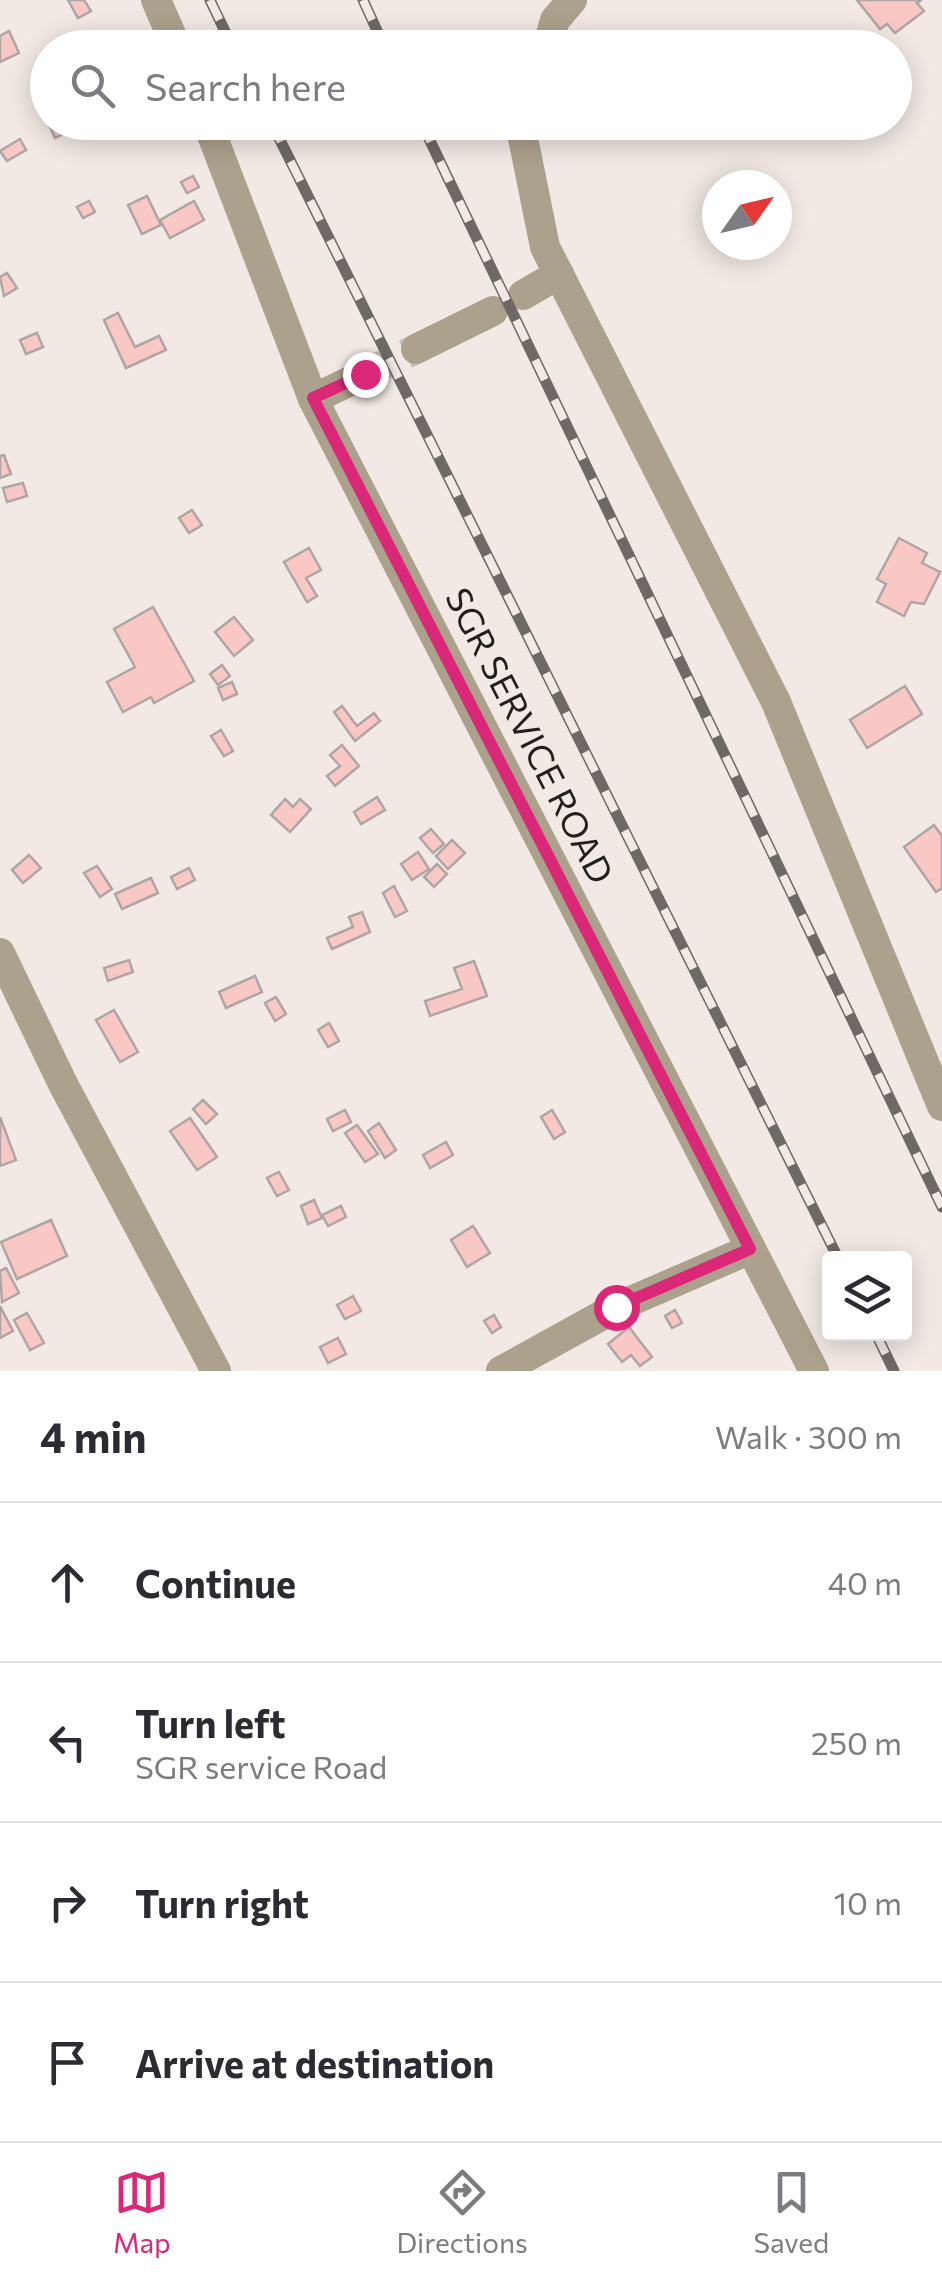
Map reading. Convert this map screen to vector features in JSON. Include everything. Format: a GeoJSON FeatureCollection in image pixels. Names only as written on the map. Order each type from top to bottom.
{"type":"FeatureCollection","features":[{"type":"Feature","properties":{"kind":"street"},"geometry":{"type":"LineString","coordinates":[[156,0],[169,30]]}},
{"type":"Feature","properties":{"kind":"street"},"geometry":{"type":"LineString","coordinates":[[552,30],[572,0]]}},
{"type":"Feature","properties":{"kind":"street","name":"SGR SERVICE ROAD"},"geometry":{"type":"LineString","coordinates":[[214,140],[313,398],[814,1371]]}},
{"type":"Feature","properties":{"kind":"street"},"geometry":{"type":"LineString","coordinates":[[523,140],[545,247],[776,702],[942,1106]]}},
{"type":"Feature","properties":{"kind":"street"},"geometry":{"type":"LineString","coordinates":[[523,294],[559,274]]}},
{"type":"Feature","properties":{"kind":"street"},"geometry":{"type":"LineString","coordinates":[[416,349],[493,311]]}},
{"type":"Feature","properties":{"kind":"street"},"geometry":{"type":"LineString","coordinates":[[313,398],[365,374]]}},
{"type":"Feature","properties":{"kind":"street"},"geometry":{"type":"LineString","coordinates":[[3,966],[216,1371]]}},
{"type":"Feature","properties":{"kind":"street"},"geometry":{"type":"LineString","coordinates":[[501,1371],[616,1307],[750,1249]]}},
{"type":"Feature","properties":{"kind":"building"},"geometry":{"type":"Polygon","coordinates":[[[68,0],[84,0],[91,11],[78,18],[68,0]]]}},
{"type":"Feature","properties":{"kind":"building"},"geometry":{"type":"Polygon","coordinates":[[[857,0],[921,0],[917,3],[924,11],[899,30],[887,24],[880,29],[857,0]]]}},
{"type":"Feature","properties":{"kind":"building"},"geometry":{"type":"Polygon","coordinates":[[[9,31],[19,53],[0,62],[0,36],[9,31]]]}},
{"type":"Feature","properties":{"kind":"building"},"geometry":{"type":"Polygon","coordinates":[[[20,139],[26,150],[7,161],[0,151],[20,139]]]}},
{"type":"Feature","properties":{"kind":"building"},"geometry":{"type":"Polygon","coordinates":[[[193,176],[199,187],[187,193],[181,182],[193,176]]]}},
{"type":"Feature","properties":{"kind":"building"},"geometry":{"type":"Polygon","coordinates":[[[147,196],[161,225],[142,234],[128,205],[147,196]]]}},
{"type":"Feature","properties":{"kind":"building"},"geometry":{"type":"Polygon","coordinates":[[[89,201],[95,212],[83,218],[77,207],[89,201]]]}},
{"type":"Feature","properties":{"kind":"building"},"geometry":{"type":"Polygon","coordinates":[[[194,201],[204,220],[170,238],[160,220],[194,201]]]}},
{"type":"Feature","properties":{"kind":"building"},"geometry":{"type":"Polygon","coordinates":[[[7,273],[17,288],[4,296],[0,277],[7,273]]]}},
{"type":"Feature","properties":{"kind":"building"},"geometry":{"type":"Polygon","coordinates":[[[118,313],[135,347],[159,336],[166,350],[126,368],[104,320],[118,313]]]}},
{"type":"Feature","properties":{"kind":"building"},"geometry":{"type":"Polygon","coordinates":[[[37,333],[43,347],[26,354],[20,340],[37,333]]]}},
{"type":"Feature","properties":{"kind":"building"},"geometry":{"type":"Polygon","coordinates":[[[4,455],[11,474],[0,478],[0,456],[4,455]]]}},
{"type":"Feature","properties":{"kind":"building"},"geometry":{"type":"Polygon","coordinates":[[[23,483],[27,496],[7,502],[3,488],[23,483]]]}},
{"type":"Feature","properties":{"kind":"building"},"geometry":{"type":"Polygon","coordinates":[[[192,510],[202,525],[189,533],[179,518],[192,510]]]}},
{"type":"Feature","properties":{"kind":"building"},"geometry":{"type":"Polygon","coordinates":[[[899,538],[927,553],[922,563],[940,572],[924,604],[911,602],[904,616],[877,602],[886,584],[877,579],[899,538]]]}},
{"type":"Feature","properties":{"kind":"building"},"geometry":{"type":"Polygon","coordinates":[[[309,548],[321,570],[306,578],[317,596],[307,602],[284,562],[309,548]]]}},
{"type":"Feature","properties":{"kind":"building"},"geometry":{"type":"Polygon","coordinates":[[[153,607],[194,681],[154,703],[151,697],[123,712],[107,682],[135,667],[114,629],[153,607]]]}},
{"type":"Feature","properties":{"kind":"building"},"geometry":{"type":"Polygon","coordinates":[[[234,617],[253,640],[234,656],[215,632],[234,617]]]}},
{"type":"Feature","properties":{"kind":"building"},"geometry":{"type":"Polygon","coordinates":[[[222,665],[230,676],[218,685],[210,674],[222,665]]]}},
{"type":"Feature","properties":{"kind":"building"},"geometry":{"type":"Polygon","coordinates":[[[232,682],[237,694],[223,700],[218,688],[232,682]]]}},
{"type":"Feature","properties":{"kind":"building"},"geometry":{"type":"Polygon","coordinates":[[[905,686],[922,714],[867,748],[850,720],[905,686]]]}},
{"type":"Feature","properties":{"kind":"building"},"geometry":{"type":"Polygon","coordinates":[[[342,706],[357,726],[374,713],[380,721],[355,741],[334,712],[342,706]]]}},
{"type":"Feature","properties":{"kind":"building"},"geometry":{"type":"Polygon","coordinates":[[[221,730],[233,751],[224,756],[211,736],[221,730]]]}},
{"type":"Feature","properties":{"kind":"building"},"geometry":{"type":"Polygon","coordinates":[[[342,745],[359,766],[335,786],[327,776],[340,766],[330,755],[342,745]]]}},
{"type":"Feature","properties":{"kind":"building"},"geometry":{"type":"Polygon","coordinates":[[[377,797],[385,810],[361,824],[354,812],[377,797]]]}},
{"type":"Feature","properties":{"kind":"building"},"geometry":{"type":"Polygon","coordinates":[[[285,799],[293,807],[300,799],[311,809],[290,832],[271,815],[285,799]]]}},
{"type":"Feature","properties":{"kind":"building"},"geometry":{"type":"Polygon","coordinates":[[[934,825],[942,836],[942,888],[936,892],[904,847],[934,825]]]}},
{"type":"Feature","properties":{"kind":"building"},"geometry":{"type":"Polygon","coordinates":[[[431,829],[444,844],[433,853],[420,838],[431,829]]]}},
{"type":"Feature","properties":{"kind":"building"},"geometry":{"type":"Polygon","coordinates":[[[452,840],[465,853],[448,869],[436,856],[452,840]]]}},
{"type":"Feature","properties":{"kind":"building"},"geometry":{"type":"Polygon","coordinates":[[[418,852],[429,869],[412,880],[401,864],[418,852]]]}},
{"type":"Feature","properties":{"kind":"building"},"geometry":{"type":"Polygon","coordinates":[[[29,855],[41,868],[23,883],[12,870],[29,855]]]}},
{"type":"Feature","properties":{"kind":"building"},"geometry":{"type":"Polygon","coordinates":[[[437,864],[447,874],[434,887],[424,877],[437,864]]]}},
{"type":"Feature","properties":{"kind":"building"},"geometry":{"type":"Polygon","coordinates":[[[97,866],[112,889],[100,897],[84,873],[97,866]]]}},
{"type":"Feature","properties":{"kind":"building"},"geometry":{"type":"Polygon","coordinates":[[[189,868],[195,880],[177,889],[171,877],[189,868]]]}},
{"type":"Feature","properties":{"kind":"building"},"geometry":{"type":"Polygon","coordinates":[[[151,878],[158,893],[122,909],[115,894],[151,878]]]}},
{"type":"Feature","properties":{"kind":"building"},"geometry":{"type":"Polygon","coordinates":[[[394,886],[407,911],[395,917],[383,893],[394,886]]]}},
{"type":"Feature","properties":{"kind":"building"},"geometry":{"type":"Polygon","coordinates":[[[362,912],[370,932],[332,949],[327,938],[353,927],[349,917],[362,912]]]}},
{"type":"Feature","properties":{"kind":"building"},"geometry":{"type":"Polygon","coordinates":[[[129,960],[133,972],[108,981],[104,968],[129,960]]]}},
{"type":"Feature","properties":{"kind":"building"},"geometry":{"type":"Polygon","coordinates":[[[474,961],[487,996],[430,1016],[425,1001],[462,989],[454,968],[474,961]]]}},
{"type":"Feature","properties":{"kind":"building"},"geometry":{"type":"Polygon","coordinates":[[[255,976],[262,992],[226,1008],[219,992],[255,976]]]}},
{"type":"Feature","properties":{"kind":"building"},"geometry":{"type":"Polygon","coordinates":[[[276,997],[286,1014],[275,1021],[265,1003],[276,997]]]}},
{"type":"Feature","properties":{"kind":"building"},"geometry":{"type":"Polygon","coordinates":[[[114,1010],[138,1052],[120,1062],[96,1020],[114,1010]]]}},
{"type":"Feature","properties":{"kind":"building"},"geometry":{"type":"Polygon","coordinates":[[[329,1023],[339,1041],[328,1047],[318,1030],[329,1023]]]}},
{"type":"Feature","properties":{"kind":"building"},"geometry":{"type":"Polygon","coordinates":[[[203,1100],[217,1114],[206,1124],[193,1109],[203,1100]]]}},
{"type":"Feature","properties":{"kind":"building"},"geometry":{"type":"Polygon","coordinates":[[[345,1110],[351,1122],[333,1131],[327,1119],[345,1110]]]}},
{"type":"Feature","properties":{"kind":"building"},"geometry":{"type":"Polygon","coordinates":[[[552,1110],[565,1132],[554,1139],[541,1117],[552,1110]]]}},
{"type":"Feature","properties":{"kind":"building"},"geometry":{"type":"Polygon","coordinates":[[[0,1117],[16,1160],[0,1166],[0,1117]]]}},
{"type":"Feature","properties":{"kind":"building"},"geometry":{"type":"Polygon","coordinates":[[[190,1118],[217,1157],[197,1170],[170,1131],[190,1118]]]}},
{"type":"Feature","properties":{"kind":"building"},"geometry":{"type":"Polygon","coordinates":[[[379,1123],[396,1150],[385,1158],[368,1131],[379,1123]]]}},
{"type":"Feature","properties":{"kind":"building"},"geometry":{"type":"Polygon","coordinates":[[[357,1125],[378,1154],[365,1162],[345,1133],[357,1125]]]}},
{"type":"Feature","properties":{"kind":"building"},"geometry":{"type":"Polygon","coordinates":[[[446,1142],[453,1155],[430,1168],[423,1155],[446,1142]]]}},
{"type":"Feature","properties":{"kind":"building"},"geometry":{"type":"Polygon","coordinates":[[[279,1172],[289,1190],[277,1196],[267,1178],[279,1172]]]}},
{"type":"Feature","properties":{"kind":"building"},"geometry":{"type":"Polygon","coordinates":[[[314,1200],[322,1218],[308,1224],[301,1206],[314,1200]]]}},
{"type":"Feature","properties":{"kind":"building"},"geometry":{"type":"Polygon","coordinates":[[[341,1206],[346,1217],[328,1226],[322,1215],[341,1206]]]}},
{"type":"Feature","properties":{"kind":"building"},"geometry":{"type":"Polygon","coordinates":[[[51,1220],[67,1256],[17,1279],[1,1242],[51,1220]]]}},
{"type":"Feature","properties":{"kind":"building"},"geometry":{"type":"Polygon","coordinates":[[[473,1226],[490,1253],[467,1267],[451,1240],[473,1226]]]}},
{"type":"Feature","properties":{"kind":"building"},"geometry":{"type":"Polygon","coordinates":[[[6,1268],[19,1293],[2,1302],[0,1271],[6,1268]]]}},
{"type":"Feature","properties":{"kind":"building"},"geometry":{"type":"Polygon","coordinates":[[[353,1296],[361,1311],[345,1319],[337,1305],[353,1296]]]}},
{"type":"Feature","properties":{"kind":"building"},"geometry":{"type":"Polygon","coordinates":[[[0,1306],[13,1331],[0,1338],[0,1306]]]}},
{"type":"Feature","properties":{"kind":"building"},"geometry":{"type":"Polygon","coordinates":[[[675,1310],[682,1323],[672,1328],[665,1316],[675,1310]]]}},
{"type":"Feature","properties":{"kind":"building"},"geometry":{"type":"Polygon","coordinates":[[[27,1313],[44,1343],[30,1350],[14,1320],[27,1313]]]}},
{"type":"Feature","properties":{"kind":"building"},"geometry":{"type":"Polygon","coordinates":[[[494,1315],[501,1327],[492,1333],[484,1321],[494,1315]]]}},
{"type":"Feature","properties":{"kind":"building"},"geometry":{"type":"Polygon","coordinates":[[[629,1327],[652,1357],[640,1366],[631,1355],[622,1362],[608,1344],[629,1327]]]}},
{"type":"Feature","properties":{"kind":"building"},"geometry":{"type":"Polygon","coordinates":[[[338,1338],[346,1354],[328,1363],[320,1347],[338,1338]]]}},
{"type":"Feature","properties":{"kind":"tunnel"},"geometry":{"type":"LineString","coordinates":[[365,374],[416,349]]}},
{"type":"Feature","properties":{"kind":"railway"},"geometry":{"type":"LineString","coordinates":[[210,0],[224,30]]}},
{"type":"Feature","properties":{"kind":"railway"},"geometry":{"type":"LineString","coordinates":[[363,0],[377,30]]}},
{"type":"Feature","properties":{"kind":"railway"},"geometry":{"type":"LineString","coordinates":[[280,140],[835,1251]]}},
{"type":"Feature","properties":{"kind":"railway"},"geometry":{"type":"LineString","coordinates":[[430,140],[942,1207]]}},
{"type":"Feature","properties":{"kind":"railway"},"geometry":{"type":"LineString","coordinates":[[879,1341],[894,1371]]}},
{"type":"Feature","properties":{"kind":"route"},"geometry":{"type":"LineString","coordinates":[[365,374],[313,398],[750,1249],[616,1307]]}}]}
